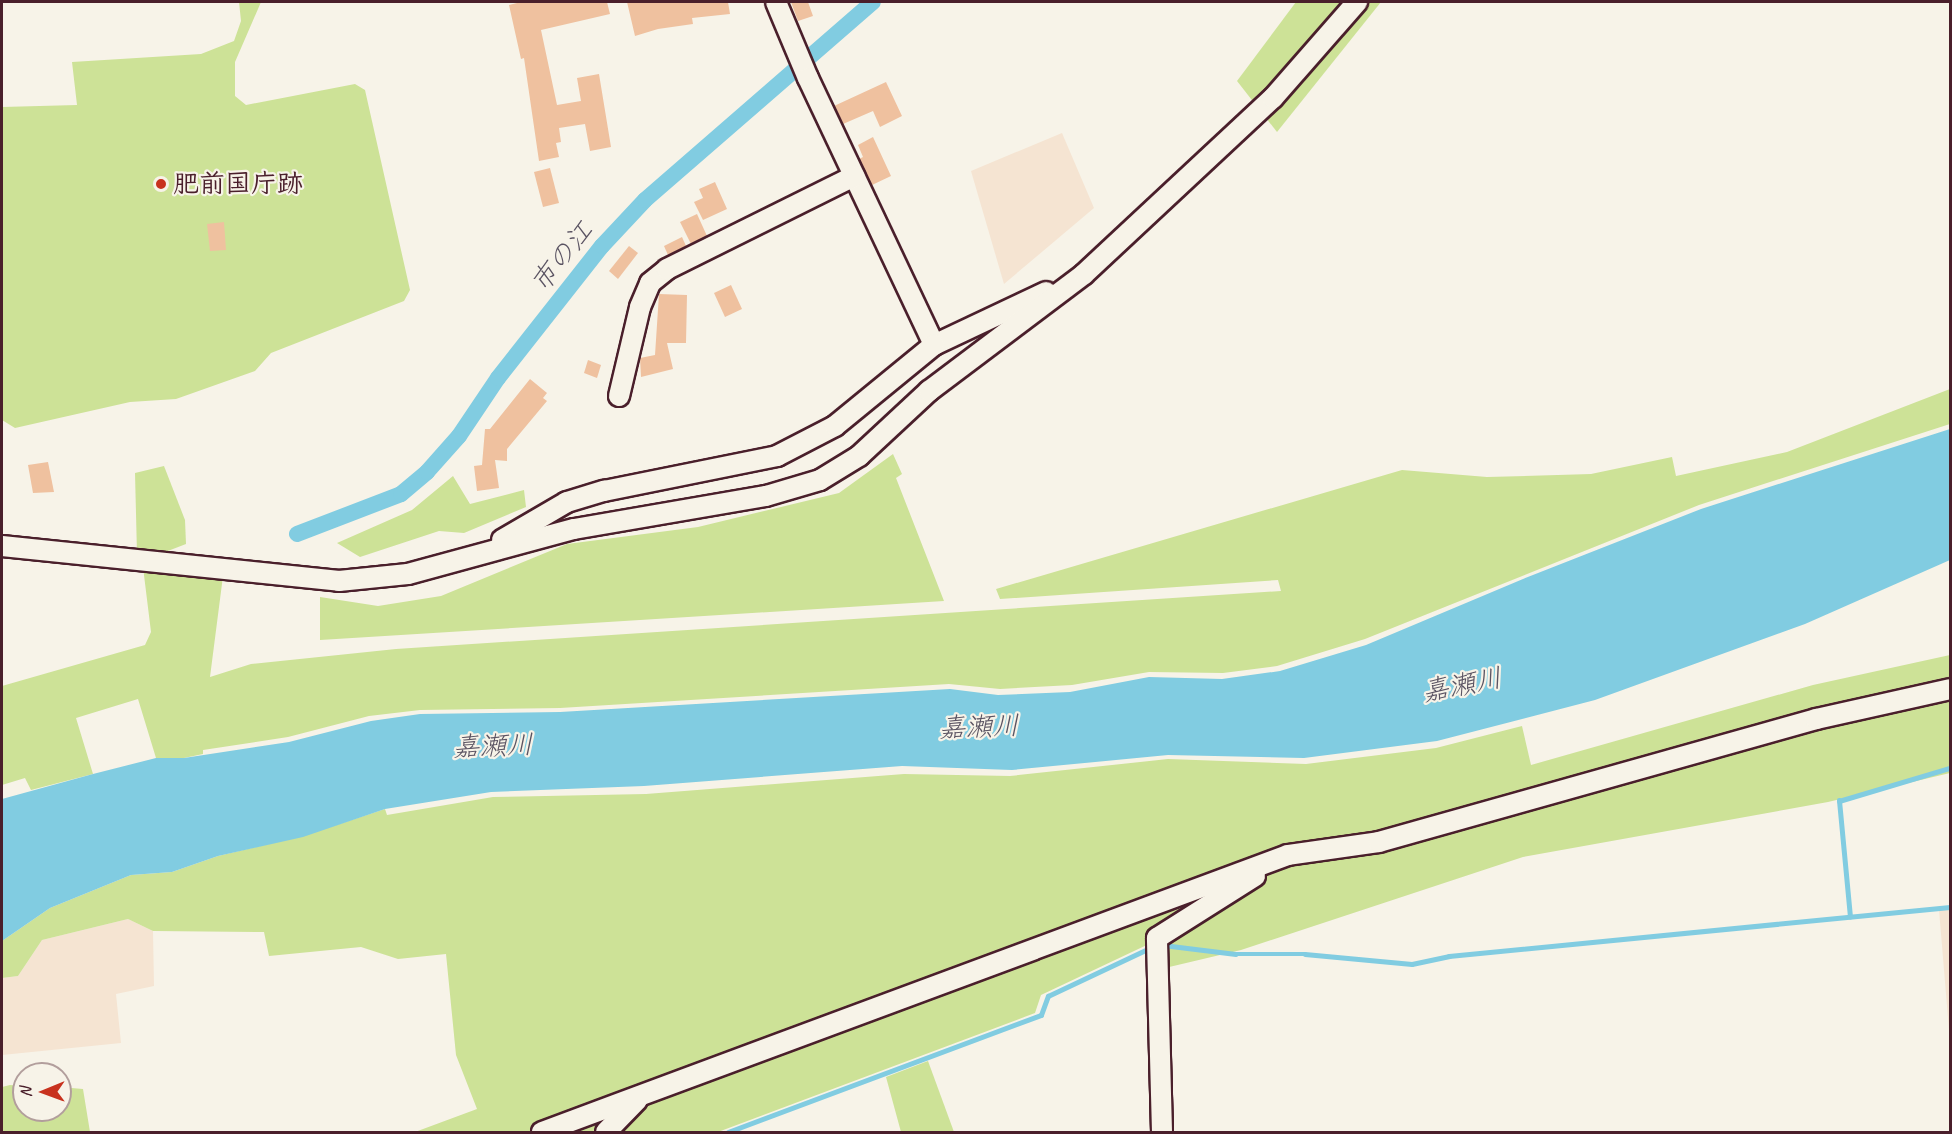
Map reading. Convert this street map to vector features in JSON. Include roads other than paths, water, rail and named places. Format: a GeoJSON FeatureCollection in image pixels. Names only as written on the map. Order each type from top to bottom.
{"type":"FeatureCollection","features":[{"type":"Feature","properties":{"kind":"street"},"geometry":{"type":"LineString","coordinates":[[776,2],[808,78],[934,345]]}},
{"type":"Feature","properties":{"kind":"street"},"geometry":{"type":"LineString","coordinates":[[2,546],[339,581],[408,574],[481,552],[574,529],[766,496],[820,480],[858,456],[929,390],[1084,274],[1273,98],[1358,2]]}},
{"type":"Feature","properties":{"kind":"street"},"geometry":{"type":"LineString","coordinates":[[619,396],[640,307],[650,283],[667,269],[854,176]]}},
{"type":"Feature","properties":{"kind":"street"},"geometry":{"type":"LineString","coordinates":[[481,552],[567,502],[604,491],[777,456],[835,426],[934,345],[1084,274]]}},
{"type":"Feature","properties":{"kind":"street"},"geometry":{"type":"LineString","coordinates":[[542,1132],[1288,855],[1379,842],[1816,718],[1950,689]]}},
{"type":"Feature","properties":{"kind":"street"},"geometry":{"type":"LineString","coordinates":[[1922,696],[1950,697]]}},
{"type":"Feature","properties":{"kind":"street"},"geometry":{"type":"LineString","coordinates":[[1162,1132],[1157,938],[1288,855]]}},
{"type":"Feature","properties":{"kind":"street"},"geometry":{"type":"LineString","coordinates":[[606,1132],[641,1095]]}},
{"type":"Feature","properties":{"kind":"water","name":"嘉瀬川"},"geometry":{"type":"Polygon","coordinates":[[[1950,429],[1950,560],[1805,624],[1595,700],[1437,741],[1304,758],[1168,755],[1012,770],[902,766],[644,786],[491,792],[385,809],[303,837],[218,856],[172,872],[131,875],[50,908],[2,941],[2,799],[93,774],[156,758],[184,758],[289,742],[371,721],[420,714],[560,712],[950,689],[998,695],[1070,692],[1149,677],[1222,679],[1280,671],[1366,645],[1523,579],[1701,509],[1950,429]]]}},
{"type":"Feature","properties":{"kind":"waterway","name":"市の江"},"geometry":{"type":"LineString","coordinates":[[297,534],[401,494],[427,472],[459,436],[498,378],[602,246],[645,200],[873,2]]}},
{"type":"Feature","properties":{"kind":"waterway"},"geometry":{"type":"LineString","coordinates":[[1850,917],[1839,801],[1950,768]]}},
{"type":"Feature","properties":{"kind":"waterway"},"geometry":{"type":"LineString","coordinates":[[1163,945],[1235,954],[1305,954],[1412,964],[1449,956],[1950,907]]}},
{"type":"Feature","properties":{"kind":"waterway"},"geometry":{"type":"LineString","coordinates":[[728,1132],[1041,1015],[1048,996],[1152,947]]}},
{"type":"Feature","properties":{"kind":"place","name":"肥前国庁跡"},"geometry":{"type":"Point","coordinates":[161,184]}}]}
